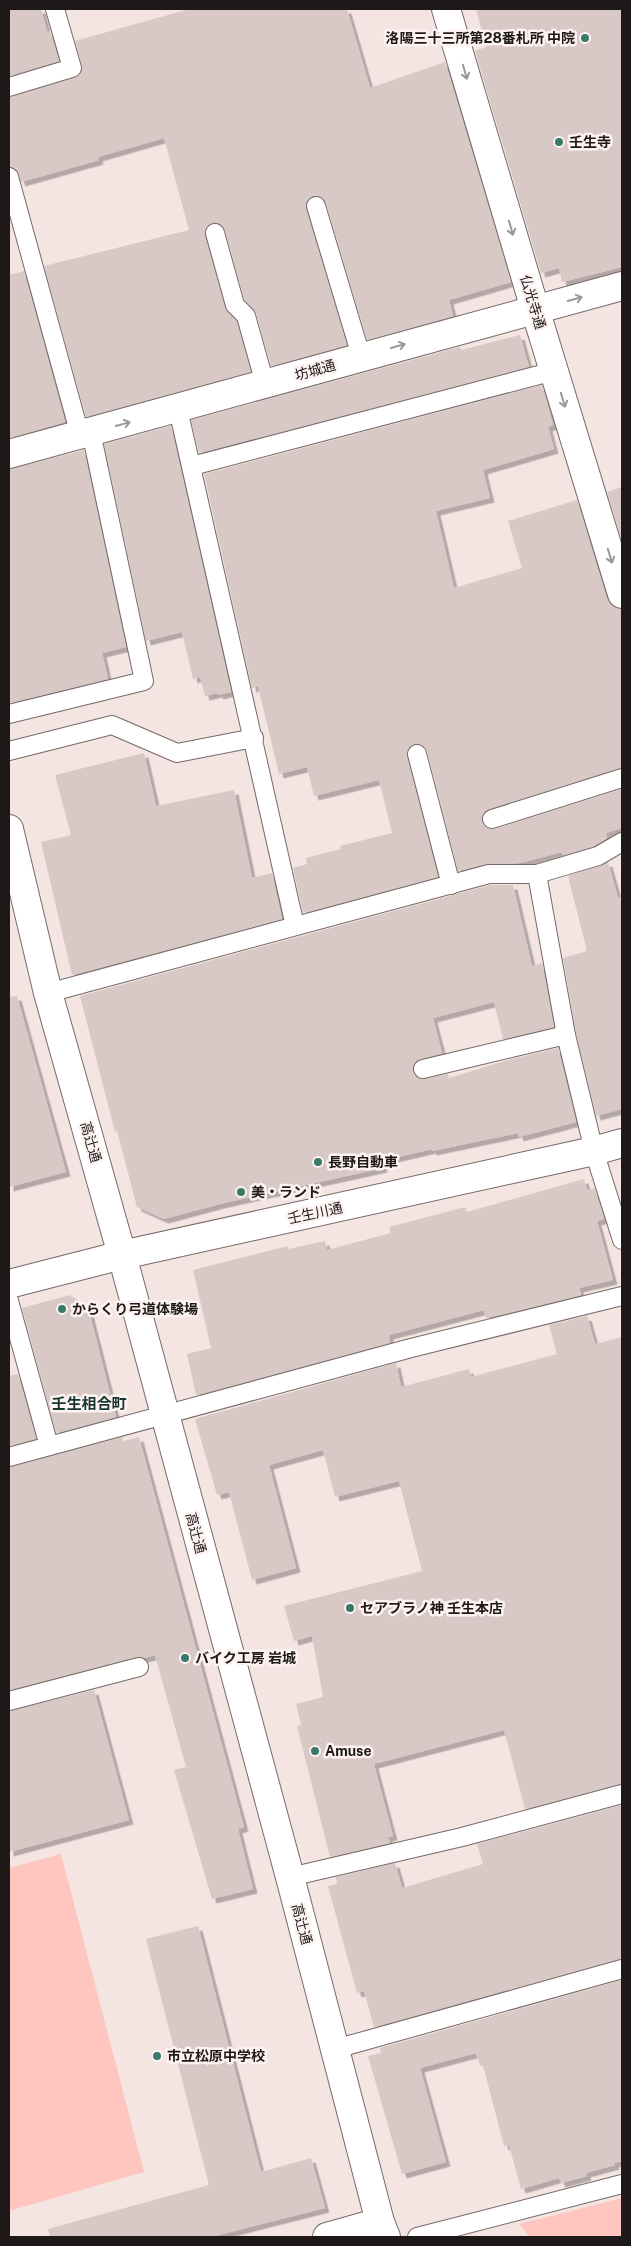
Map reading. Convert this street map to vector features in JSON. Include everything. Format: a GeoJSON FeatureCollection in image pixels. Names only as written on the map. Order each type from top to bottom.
{"type":"FeatureCollection","features":[{"type":"Feature","properties":{"kind":"street","name":"仏光寺通"},"geometry":{"type":"LineString","coordinates":[[446,9],[534,309],[622,594]]}},
{"type":"Feature","properties":{"kind":"street","name":"坊城通"},"geometry":{"type":"LineString","coordinates":[[9,454],[622,286]]}},
{"type":"Feature","properties":{"kind":"street","name":"高辻通"},"geometry":{"type":"LineString","coordinates":[[9,829],[48,993],[122,1255],[383,2230]]}},
{"type":"Feature","properties":{"kind":"street","name":"壬生川通"},"geometry":{"type":"LineString","coordinates":[[9,1284],[122,1255],[594,1151],[622,1143]]}},
{"type":"Feature","properties":{"kind":"street"},"geometry":{"type":"LineString","coordinates":[[327,2237],[383,2230]]}},
{"type":"Feature","properties":{"kind":"lane"},"geometry":{"type":"LineString","coordinates":[[9,87],[72,68],[55,9]]}},
{"type":"Feature","properties":{"kind":"lane"},"geometry":{"type":"LineString","coordinates":[[9,177],[86,434],[144,681],[9,714]]}},
{"type":"Feature","properties":{"kind":"lane"},"geometry":{"type":"LineString","coordinates":[[316,206],[361,356]]}},
{"type":"Feature","properties":{"kind":"lane"},"geometry":{"type":"LineString","coordinates":[[215,233],[235,305],[246,316],[265,384]]}},
{"type":"Feature","properties":{"kind":"lane"},"geometry":{"type":"LineString","coordinates":[[192,466],[554,371]]}},
{"type":"Feature","properties":{"kind":"lane"},"geometry":{"type":"LineString","coordinates":[[178,409],[296,926]]}},
{"type":"Feature","properties":{"kind":"lane"},"geometry":{"type":"LineString","coordinates":[[9,751],[112,725],[177,753],[254,738]]}},
{"type":"Feature","properties":{"kind":"lane"},"geometry":{"type":"LineString","coordinates":[[416,754],[450,885]]}},
{"type":"Feature","properties":{"kind":"lane"},"geometry":{"type":"LineString","coordinates":[[492,819],[622,778]]}},
{"type":"Feature","properties":{"kind":"lane"},"geometry":{"type":"LineString","coordinates":[[48,993],[489,874],[537,874],[598,856],[622,842]]}},
{"type":"Feature","properties":{"kind":"lane"},"geometry":{"type":"LineString","coordinates":[[537,874],[566,1035],[594,1151],[622,1240]]}},
{"type":"Feature","properties":{"kind":"lane"},"geometry":{"type":"LineString","coordinates":[[423,1069],[566,1035]]}},
{"type":"Feature","properties":{"kind":"lane"},"geometry":{"type":"LineString","coordinates":[[9,1457],[411,1348],[622,1296]]}},
{"type":"Feature","properties":{"kind":"lane"},"geometry":{"type":"LineString","coordinates":[[9,1301],[49,1446]]}},
{"type":"Feature","properties":{"kind":"lane"},"geometry":{"type":"LineString","coordinates":[[9,1701],[139,1667]]}},
{"type":"Feature","properties":{"kind":"lane"},"geometry":{"type":"LineString","coordinates":[[290,1878],[471,1834],[622,1794]]}},
{"type":"Feature","properties":{"kind":"lane"},"geometry":{"type":"LineString","coordinates":[[335,2049],[622,1969]]}},
{"type":"Feature","properties":{"kind":"lane"},"geometry":{"type":"LineString","coordinates":[[417,2237],[622,2184]]}},
{"type":"Feature","properties":{"kind":"shaded area"},"geometry":{"type":"Polygon","coordinates":[[[61,1854],[144,2172],[9,2211],[9,1868],[61,1854]]]}},
{"type":"Feature","properties":{"kind":"shaded area"},"geometry":{"type":"Polygon","coordinates":[[[622,2198],[622,2237],[530,2237],[519,2224],[622,2198]]]}},
{"type":"Feature","properties":{"kind":"building"},"geometry":{"type":"Polygon","coordinates":[[[9,9],[41,9],[47,32],[50,31],[59,61],[9,76],[9,9]]]}},
{"type":"Feature","properties":{"kind":"building"},"geometry":{"type":"Polygon","coordinates":[[[189,9],[347,9],[370,88],[445,62],[511,282],[449,300],[453,316],[367,340],[326,203],[319,196],[312,196],[306,203],[306,209],[347,345],[271,366],[256,313],[244,299],[225,230],[218,223],[212,223],[205,230],[205,236],[225,308],[237,322],[251,372],[86,417],[44,266],[189,230],[164,138],[98,157],[99,160],[21,182],[17,170],[9,167],[9,97],[79,76],[82,66],[75,41],[189,9]]]}},
{"type":"Feature","properties":{"kind":"building","name":"壬生寺"},"geometry":{"type":"Polygon","coordinates":[[[476,9],[622,9],[622,267],[562,282],[559,268],[541,273],[475,51],[486,47],[476,9]]]}},
{"type":"Feature","properties":{"kind":"building"},"geometry":{"type":"Polygon","coordinates":[[[24,271],[65,422],[9,438],[9,275],[24,271]]]}},
{"type":"Feature","properties":{"kind":"building"},"geometry":{"type":"Polygon","coordinates":[[[520,335],[529,367],[199,453],[191,420],[460,347],[461,350],[520,335]]]}},
{"type":"Feature","properties":{"kind":"building"},"geometry":{"type":"Polygon","coordinates":[[[542,385],[553,425],[548,427],[554,449],[483,470],[490,498],[436,511],[454,588],[522,568],[508,521],[577,500],[607,599],[612,606],[622,609],[622,768],[489,809],[484,812],[482,822],[485,827],[495,829],[622,789],[622,828],[606,833],[607,838],[594,846],[563,855],[562,852],[520,863],[486,864],[458,871],[427,751],[424,746],[415,744],[409,747],[407,757],[438,877],[303,913],[293,868],[307,864],[306,858],[341,849],[340,846],[392,833],[379,780],[314,796],[307,767],[279,774],[258,686],[252,688],[204,474],[542,385]]]}},
{"type":"Feature","properties":{"kind":"building"},"geometry":{"type":"Polygon","coordinates":[[[171,426],[231,692],[219,695],[218,693],[205,696],[200,677],[193,679],[182,632],[146,641],[104,444],[171,426]]]}},
{"type":"Feature","properties":{"kind":"building"},"geometry":{"type":"Polygon","coordinates":[[[84,450],[126,647],[102,653],[108,679],[9,703],[9,469],[84,450]]]}},
{"type":"Feature","properties":{"kind":"building"},"geometry":{"type":"Polygon","coordinates":[[[622,487],[622,541],[607,492],[622,487]]]}},
{"type":"Feature","properties":{"kind":"building"},"geometry":{"type":"Polygon","coordinates":[[[144,753],[156,806],[234,790],[252,878],[272,873],[282,919],[72,975],[41,842],[71,835],[55,775],[144,753]]]}},
{"type":"Feature","properties":{"kind":"building"},"geometry":{"type":"Polygon","coordinates":[[[608,862],[618,898],[622,897],[622,1109],[596,1116],[576,1033],[563,958],[587,951],[568,876],[608,862]]]}},
{"type":"Feature","properties":{"kind":"building"},"geometry":{"type":"Polygon","coordinates":[[[490,885],[513,885],[532,966],[542,963],[554,1027],[503,1039],[494,1002],[433,1018],[442,1053],[416,1061],[413,1066],[413,1072],[420,1079],[448,1074],[449,1078],[508,1060],[558,1048],[576,1122],[519,1137],[518,1133],[432,1151],[432,1149],[381,1161],[383,1168],[220,1204],[164,1219],[137,1207],[117,1131],[115,1132],[80,996],[490,885]]]}},
{"type":"Feature","properties":{"kind":"building"},"geometry":{"type":"Polygon","coordinates":[[[17,996],[66,1172],[9,1187],[9,997],[17,996]]]}},
{"type":"Feature","properties":{"kind":"building"},"geometry":{"type":"Polygon","coordinates":[[[584,1179],[587,1190],[595,1188],[604,1219],[597,1221],[613,1280],[579,1288],[581,1295],[486,1318],[484,1310],[389,1335],[390,1343],[196,1395],[187,1354],[211,1348],[193,1270],[288,1246],[288,1249],[325,1241],[327,1250],[391,1233],[389,1227],[465,1207],[467,1212],[584,1179]]]}},
{"type":"Feature","properties":{"kind":"building"},"geometry":{"type":"Polygon","coordinates":[[[70,1295],[88,1307],[116,1417],[56,1433],[22,1308],[70,1295]]]}},
{"type":"Feature","properties":{"kind":"building"},"geometry":{"type":"Polygon","coordinates":[[[587,1316],[595,1344],[622,1337],[622,1784],[525,1809],[504,1730],[374,1764],[393,1836],[388,1837],[390,1843],[330,1857],[297,1726],[301,1725],[296,1704],[323,1697],[312,1636],[294,1641],[284,1606],[422,1571],[399,1481],[335,1497],[323,1450],[269,1465],[296,1568],[252,1580],[229,1492],[217,1495],[195,1419],[396,1363],[401,1387],[469,1369],[471,1377],[557,1354],[549,1325],[587,1316]]]}},
{"type":"Feature","properties":{"kind":"building"},"geometry":{"type":"Polygon","coordinates":[[[18,1374],[36,1439],[9,1446],[9,1376],[18,1374]]]}},
{"type":"Feature","properties":{"kind":"building"},"geometry":{"type":"Polygon","coordinates":[[[122,1437],[123,1441],[139,1437],[244,1827],[238,1829],[253,1889],[212,1899],[174,1770],[186,1767],[155,1655],[144,1658],[136,1657],[9,1690],[9,1467],[122,1437]]]}},
{"type":"Feature","properties":{"kind":"building"},"geometry":{"type":"Polygon","coordinates":[[[94,1690],[129,1820],[9,1852],[9,1711],[94,1690]]]}},
{"type":"Feature","properties":{"kind":"building"},"geometry":{"type":"Polygon","coordinates":[[[622,1805],[622,1959],[374,2027],[364,1991],[357,1993],[328,1886],[337,1884],[336,1877],[395,1863],[402,1888],[483,1864],[477,1844],[622,1805]]]}},
{"type":"Feature","properties":{"kind":"building"},"geometry":{"type":"Polygon","coordinates":[[[198,1926],[261,2172],[311,2158],[325,2208],[211,2237],[50,2237],[48,2229],[209,2185],[146,1939],[198,1926]]]}},
{"type":"Feature","properties":{"kind":"building"},"geometry":{"type":"Polygon","coordinates":[[[622,1980],[622,2161],[614,2163],[615,2165],[586,2173],[587,2176],[561,2183],[559,2178],[521,2189],[509,2145],[504,2146],[483,2065],[480,2066],[476,2053],[420,2068],[446,2162],[402,2174],[368,2056],[381,2053],[380,2048],[622,1980]]]}},
{"type":"Feature","properties":{"kind":"place","name":"洛陽三十三所第28番札所 中院"},"geometry":{"type":"Point","coordinates":[585,38]}},
{"type":"Feature","properties":{"kind":"place","name":"壬生寺"},"geometry":{"type":"Point","coordinates":[559,142]}},
{"type":"Feature","properties":{"kind":"place","name":"長野自動車"},"geometry":{"type":"Point","coordinates":[318,1162]}},
{"type":"Feature","properties":{"kind":"place","name":"美・ランド"},"geometry":{"type":"Point","coordinates":[241,1192]}},
{"type":"Feature","properties":{"kind":"place","name":"からくり弓道体験場"},"geometry":{"type":"Point","coordinates":[62,1309]}},
{"type":"Feature","properties":{"kind":"place","name":"セアブラノ神 壬生本店"},"geometry":{"type":"Point","coordinates":[350,1608]}},
{"type":"Feature","properties":{"kind":"place","name":"バイク工房 岩城"},"geometry":{"type":"Point","coordinates":[185,1658]}},
{"type":"Feature","properties":{"kind":"place","name":"Amuse"},"geometry":{"type":"Point","coordinates":[315,1751]}},
{"type":"Feature","properties":{"kind":"place","name":"市立松原中学校"},"geometry":{"type":"Point","coordinates":[157,2056]}},
{"type":"Feature","properties":{"kind":"district","name":"壬生相合町"},"geometry":{"type":"Point","coordinates":[89,1403]}}]}
